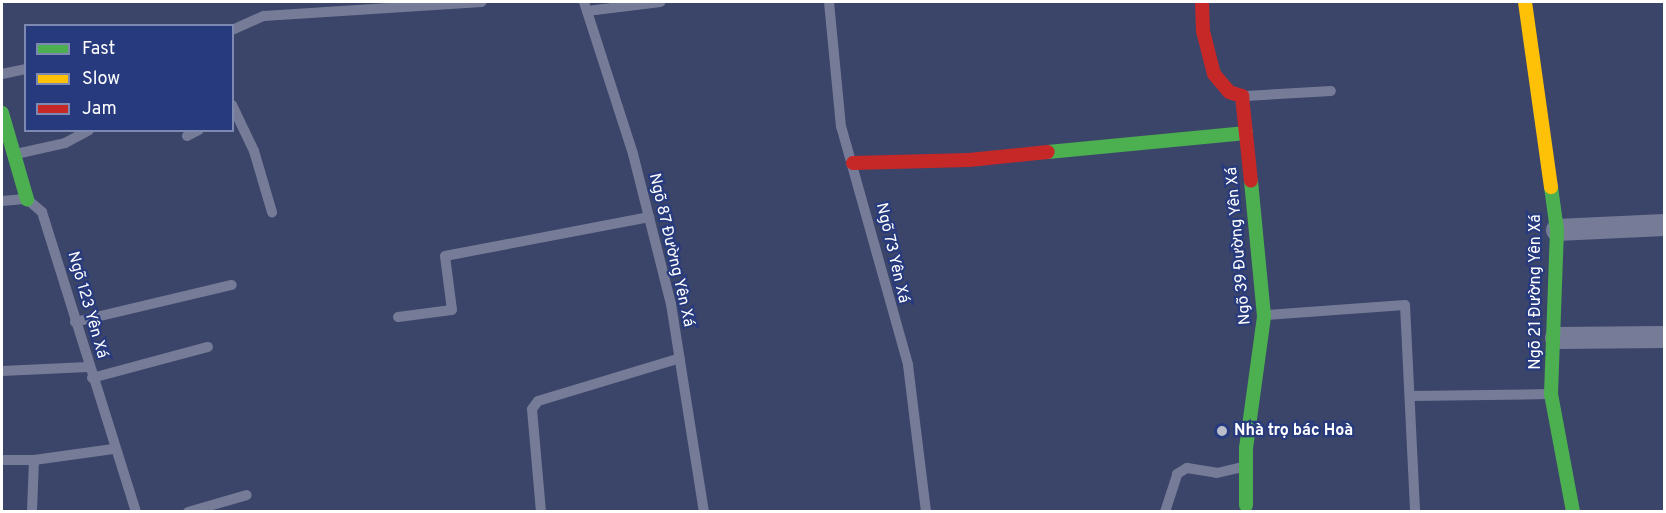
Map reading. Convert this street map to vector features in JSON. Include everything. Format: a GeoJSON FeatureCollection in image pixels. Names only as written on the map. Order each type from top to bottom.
{"type":"FeatureCollection","features":[{"type":"Feature","properties":{"kind":"street"},"geometry":{"type":"LineString","coordinates":[[1202,2],[1203,31],[1214,74],[1229,92],[1242,96]]}},
{"type":"Feature","properties":{"kind":"street","name":"Ngõ 21 Đường Yên Xá"},"geometry":{"type":"LineString","coordinates":[[1525,2],[1557,230],[1556,338],[1551,394],[1573,512]]}},
{"type":"Feature","properties":{"kind":"street","name":"Ngõ 39 Đường Yên Xá"},"geometry":{"type":"LineString","coordinates":[[1242,96],[1264,316],[1246,465],[1246,505]]}},
{"type":"Feature","properties":{"kind":"street","name":"Ngõ 123 Yên Xá"},"geometry":{"type":"LineString","coordinates":[[2,113],[27,199]]}},
{"type":"Feature","properties":{"kind":"street"},"geometry":{"type":"LineString","coordinates":[[854,163],[969,160],[1246,133]]}},
{"type":"Feature","properties":{"kind":"street"},"geometry":{"type":"LineString","coordinates":[[1557,230],[1665,225]]}},
{"type":"Feature","properties":{"kind":"street"},"geometry":{"type":"LineString","coordinates":[[1556,338],[1665,337]]}},
{"type":"Feature","properties":{"kind":"lane"},"geometry":{"type":"LineString","coordinates":[[234,29],[264,16],[482,2]]}},
{"type":"Feature","properties":{"kind":"lane"},"geometry":{"type":"LineString","coordinates":[[585,6],[660,2]]}},
{"type":"Feature","properties":{"kind":"lane","name":"Ngõ 73 Yên Xá"},"geometry":{"type":"LineString","coordinates":[[829,2],[837,99],[885,293],[908,365],[926,512]]}},
{"type":"Feature","properties":{"kind":"lane","name":"Ngõ 87 Đường Yên Xá"},"geometry":{"type":"LineString","coordinates":[[585,6],[649,217],[680,358],[704,512]]}},
{"type":"Feature","properties":{"kind":"lane"},"geometry":{"type":"LineString","coordinates":[[2,74],[24,69]]}},
{"type":"Feature","properties":{"kind":"lane"},"geometry":{"type":"LineString","coordinates":[[1242,96],[1331,91]]}},
{"type":"Feature","properties":{"kind":"lane"},"geometry":{"type":"LineString","coordinates":[[234,113],[254,151],[272,212]]}},
{"type":"Feature","properties":{"kind":"lane"},"geometry":{"type":"LineString","coordinates":[[14,154],[65,143],[85,132]]}},
{"type":"Feature","properties":{"kind":"lane"},"geometry":{"type":"LineString","coordinates":[[187,136],[196,132]]}},
{"type":"Feature","properties":{"kind":"lane"},"geometry":{"type":"LineString","coordinates":[[2,201],[27,199]]}},
{"type":"Feature","properties":{"kind":"lane","name":"Ngõ 123 Yên Xá"},"geometry":{"type":"LineString","coordinates":[[27,199],[42,212],[113,449],[136,512]]}},
{"type":"Feature","properties":{"kind":"lane"},"geometry":{"type":"LineString","coordinates":[[398,317],[452,310],[445,256],[649,217]]}},
{"type":"Feature","properties":{"kind":"lane"},"geometry":{"type":"LineString","coordinates":[[75,322],[232,285]]}},
{"type":"Feature","properties":{"kind":"lane"},"geometry":{"type":"LineString","coordinates":[[1264,316],[1405,305],[1415,512]]}},
{"type":"Feature","properties":{"kind":"lane"},"geometry":{"type":"LineString","coordinates":[[92,378],[208,347]]}},
{"type":"Feature","properties":{"kind":"lane"},"geometry":{"type":"LineString","coordinates":[[541,512],[532,409],[538,401],[680,358]]}},
{"type":"Feature","properties":{"kind":"lane"},"geometry":{"type":"LineString","coordinates":[[2,371],[88,367]]}},
{"type":"Feature","properties":{"kind":"lane"},"geometry":{"type":"LineString","coordinates":[[1411,396],[1551,394]]}},
{"type":"Feature","properties":{"kind":"lane"},"geometry":{"type":"LineString","coordinates":[[2,460],[34,460],[113,449]]}},
{"type":"Feature","properties":{"kind":"lane"},"geometry":{"type":"LineString","coordinates":[[32,511],[34,460]]}},
{"type":"Feature","properties":{"kind":"lane"},"geometry":{"type":"LineString","coordinates":[[1165,512],[1177,474],[1187,468],[1231,473],[1246,465]]}},
{"type":"Feature","properties":{"kind":"lane"},"geometry":{"type":"LineString","coordinates":[[188,512],[247,495]]}},
{"type":"Feature","properties":{"kind":"traffic: fast"},"geometry":{"type":"LineString","coordinates":[[2,113],[27,199]]}},
{"type":"Feature","properties":{"kind":"traffic: fast"},"geometry":{"type":"LineString","coordinates":[[1048,152],[1246,133]]}},
{"type":"Feature","properties":{"kind":"traffic: fast"},"geometry":{"type":"LineString","coordinates":[[1246,505],[1246,448],[1264,316],[1251,181]]}},
{"type":"Feature","properties":{"kind":"traffic: fast"},"geometry":{"type":"LineString","coordinates":[[1551,187],[1557,230],[1551,394],[1573,512]]}},
{"type":"Feature","properties":{"kind":"traffic: slow"},"geometry":{"type":"LineString","coordinates":[[1525,2],[1551,187]]}},
{"type":"Feature","properties":{"kind":"traffic: jam"},"geometry":{"type":"LineString","coordinates":[[1202,2],[1203,31],[1214,74],[1229,92],[1242,96],[1251,181]]}},
{"type":"Feature","properties":{"kind":"traffic: jam"},"geometry":{"type":"LineString","coordinates":[[853,163],[969,160],[1048,152]]}},
{"type":"Feature","properties":{"kind":"place","name":"Nhà trọ bác Hoà"},"geometry":{"type":"Point","coordinates":[1222,431]}}]}
